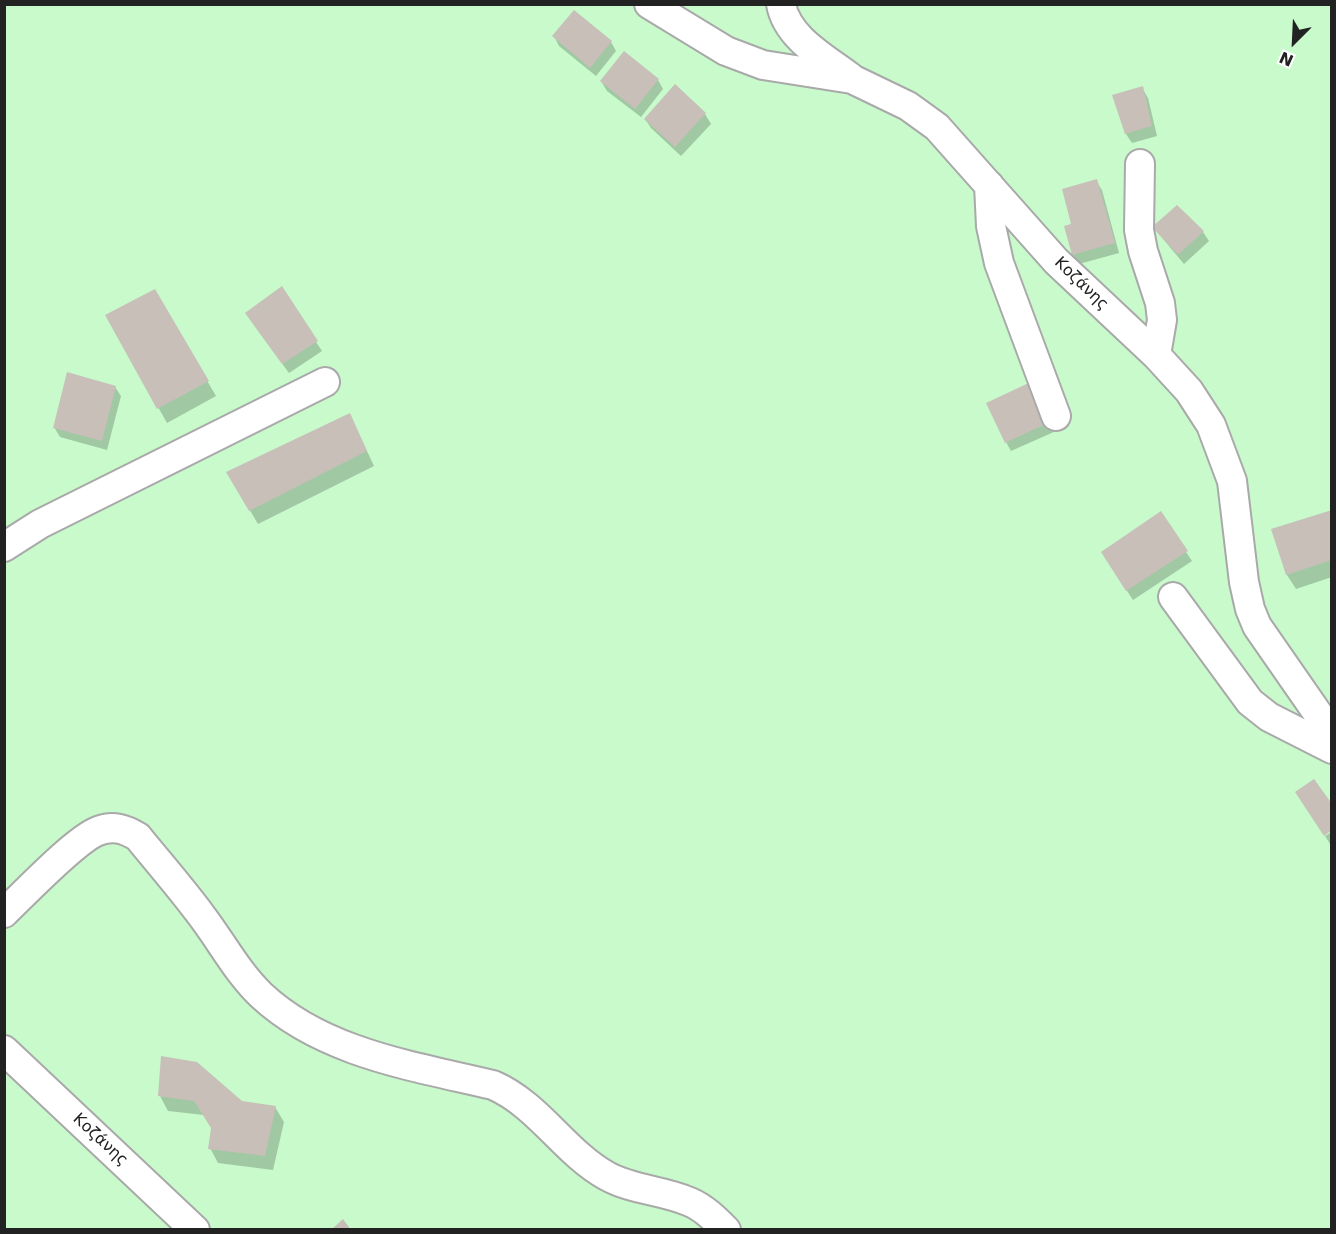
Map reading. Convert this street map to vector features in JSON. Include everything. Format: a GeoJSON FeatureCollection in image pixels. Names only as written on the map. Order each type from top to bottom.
{"type":"FeatureCollection","features":[{"type":"Feature","properties":{"kind":"street","name":"Κοζάνης"},"geometry":{"type":"LineString","coordinates":[[649,4],[726,51],[744,59],[763,65],[852,79],[908,106],[937,127],[1056,261],[1156,355],[1189,391],[1211,425],[1221,450],[1232,481],[1244,582],[1250,609],[1257,626],[1332,734]]}},
{"type":"Feature","properties":{"kind":"street"},"geometry":{"type":"LineString","coordinates":[[781,4],[788,26],[803,41],[852,79]]}},
{"type":"Feature","properties":{"kind":"street"},"geometry":{"type":"LineString","coordinates":[[1140,164],[1139,230],[1143,251],[1160,303],[1162,320],[1156,355]]}},
{"type":"Feature","properties":{"kind":"street"},"geometry":{"type":"LineString","coordinates":[[989,185],[991,226],[999,263],[1056,416]]}},
{"type":"Feature","properties":{"kind":"street"},"geometry":{"type":"LineString","coordinates":[[4,547],[40,524],[325,382]]}},
{"type":"Feature","properties":{"kind":"street"},"geometry":{"type":"LineString","coordinates":[[1173,597],[1250,702],[1269,717],[1332,749]]}},
{"type":"Feature","properties":{"kind":"street"},"geometry":{"type":"LineString","coordinates":[[4,913],[88,836],[114,828],[126,830],[138,837],[201,914],[248,982],[272,1004],[300,1023],[360,1052],[493,1085],[509,1092],[522,1101],[592,1166],[608,1176],[692,1202],[726,1230]]}},
{"type":"Feature","properties":{"kind":"street","name":"Κοζάνης"},"geometry":{"type":"LineString","coordinates":[[4,1050],[195,1230]]}},
{"type":"Feature","properties":{"kind":"green space"},"geometry":{"type":"Polygon","coordinates":[[[5,5],[1331,5],[1331,1229],[5,1229],[5,5]]]}},
{"type":"Feature","properties":{"kind":"building"},"geometry":{"type":"Polygon","coordinates":[[[574,10],[612,41],[590,68],[552,36],[574,10]]]}},
{"type":"Feature","properties":{"kind":"building"},"geometry":{"type":"Polygon","coordinates":[[[624,51],[659,79],[635,109],[600,81],[624,51]]]}},
{"type":"Feature","properties":{"kind":"building"},"geometry":{"type":"Polygon","coordinates":[[[675,84],[706,113],[675,147],[644,119],[675,84]]]}},
{"type":"Feature","properties":{"kind":"building"},"geometry":{"type":"Polygon","coordinates":[[[1143,86],[1152,126],[1125,134],[1112,95],[1143,86]]]}},
{"type":"Feature","properties":{"kind":"building"},"geometry":{"type":"Polygon","coordinates":[[[1097,179],[1115,243],[1072,255],[1064,226],[1071,224],[1062,189],[1097,179]]]}},
{"type":"Feature","properties":{"kind":"building"},"geometry":{"type":"Polygon","coordinates":[[[1177,205],[1204,231],[1178,255],[1152,227],[1177,205]]]}},
{"type":"Feature","properties":{"kind":"building"},"geometry":{"type":"Polygon","coordinates":[[[282,286],[318,341],[282,364],[245,313],[282,286]]]}},
{"type":"Feature","properties":{"kind":"building"},"geometry":{"type":"Polygon","coordinates":[[[155,289],[209,381],[157,409],[105,315],[155,289]]]}},
{"type":"Feature","properties":{"kind":"building"},"geometry":{"type":"Polygon","coordinates":[[[67,372],[116,386],[102,441],[53,428],[67,372]]]}},
{"type":"Feature","properties":{"kind":"building"},"geometry":{"type":"Polygon","coordinates":[[[1033,381],[1052,421],[1005,443],[986,403],[1033,381]]]}},
{"type":"Feature","properties":{"kind":"building"},"geometry":{"type":"Polygon","coordinates":[[[350,413],[367,451],[249,511],[226,472],[350,413]]]}},
{"type":"Feature","properties":{"kind":"building"},"geometry":{"type":"Polygon","coordinates":[[[1332,510],[1332,560],[1286,575],[1271,529],[1332,510]]]}},
{"type":"Feature","properties":{"kind":"building"},"geometry":{"type":"Polygon","coordinates":[[[1161,511],[1188,551],[1126,591],[1101,552],[1161,511]]]}},
{"type":"Feature","properties":{"kind":"building"},"geometry":{"type":"Polygon","coordinates":[[[1314,779],[1332,804],[1332,830],[1324,836],[1295,792],[1314,779]]]}},
{"type":"Feature","properties":{"kind":"building"},"geometry":{"type":"Polygon","coordinates":[[[161,1056],[197,1062],[242,1101],[276,1106],[265,1156],[208,1149],[211,1128],[194,1101],[158,1096],[161,1056]]]}},
{"type":"Feature","properties":{"kind":"building"},"geometry":{"type":"Polygon","coordinates":[[[343,1219],[351,1230],[331,1230],[343,1219]]]}}]}
